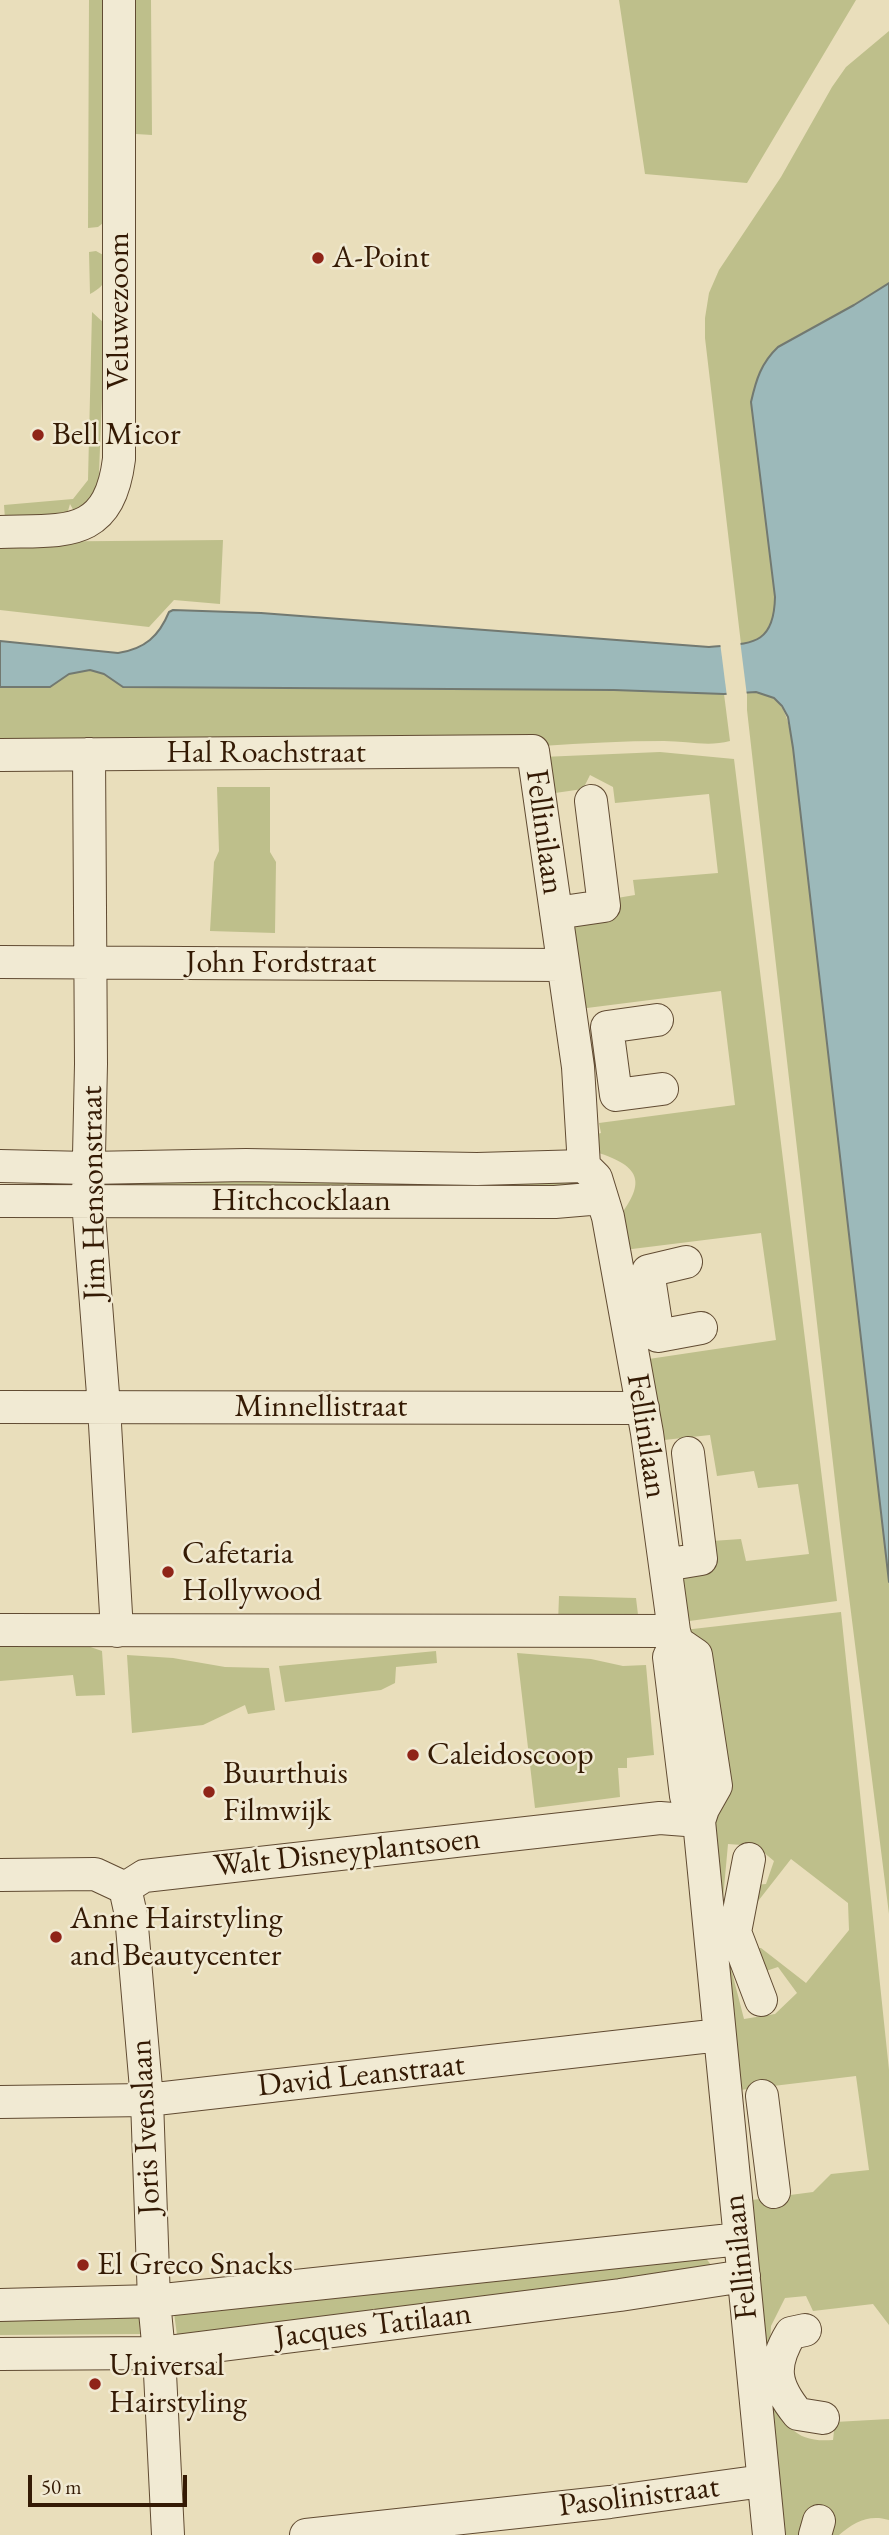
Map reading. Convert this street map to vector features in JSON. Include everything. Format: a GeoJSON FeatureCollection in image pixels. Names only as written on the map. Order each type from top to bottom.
{"type":"FeatureCollection","features":[{"type":"Feature","properties":{"kind":"street","name":"Veluwezoom"},"geometry":{"type":"LineString","coordinates":[[0,532],[66,530],[85,524],[108,501],[116,483],[119,459],[119,0]]}},
{"type":"Feature","properties":{"kind":"street","name":"Hal Roachstraat"},"geometry":{"type":"LineString","coordinates":[[0,755],[533,751]]}},
{"type":"Feature","properties":{"kind":"street","name":"Fellinilaan"},"geometry":{"type":"LineString","coordinates":[[533,751],[578,1068],[584,1166],[596,1178],[638,1305],[658,1336],[701,1328]]}},
{"type":"Feature","properties":{"kind":"street","name":"Jim Hensonstraat"},"geometry":{"type":"LineString","coordinates":[[89,754],[91,962],[88,1200],[117,1631]]}},
{"type":"Feature","properties":{"kind":"street","name":"Fellinilaan"},"geometry":{"type":"LineString","coordinates":[[556,913],[604,906],[591,801]]}},
{"type":"Feature","properties":{"kind":"street","name":"John Fordstraat"},"geometry":{"type":"LineString","coordinates":[[0,962],[562,965]]}},
{"type":"Feature","properties":{"kind":"street"},"geometry":{"type":"LineString","coordinates":[[657,1020],[607,1027],[616,1095],[662,1089]]}},
{"type":"Feature","properties":{"kind":"street"},"geometry":{"type":"LineString","coordinates":[[578,1068],[612,1063]]}},
{"type":"Feature","properties":{"kind":"street","name":"Hitchcocklaan"},"geometry":{"type":"LineString","coordinates":[[0,1166],[88,1168],[246,1165],[477,1169],[584,1166]]}},
{"type":"Feature","properties":{"kind":"street","name":"Hitchcocklaan"},"geometry":{"type":"LineString","coordinates":[[0,1201],[555,1202],[602,1198]]}},
{"type":"Feature","properties":{"kind":"street","name":"Fellinilaan"},"geometry":{"type":"LineString","coordinates":[[686,1262],[648,1271],[638,1305],[643,1408],[676,1637],[669,1657],[686,1796],[701,1815],[723,1933],[720,2035],[744,2276],[766,2378],[763,2481],[769,2535]]}},
{"type":"Feature","properties":{"kind":"street","name":"Minnellistraat"},"geometry":{"type":"LineString","coordinates":[[0,1407],[643,1408]]}},
{"type":"Feature","properties":{"kind":"street","name":"Fellinilaan"},"geometry":{"type":"LineString","coordinates":[[665,1565],[701,1559],[688,1453]]}},
{"type":"Feature","properties":{"kind":"street"},"geometry":{"type":"LineString","coordinates":[[0,1630],[676,1637]]}},
{"type":"Feature","properties":{"kind":"street","name":"Walt Disneyplantsoen"},"geometry":{"type":"LineString","coordinates":[[125,1888],[144,1876],[701,1815]]}},
{"type":"Feature","properties":{"kind":"street","name":"Fellinilaan"},"geometry":{"type":"LineString","coordinates":[[749,1859],[723,1933],[761,2000]]}},
{"type":"Feature","properties":{"kind":"street"},"geometry":{"type":"LineString","coordinates":[[0,1875],[95,1874],[125,1888]]}},
{"type":"Feature","properties":{"kind":"street","name":"Joris Ivenslaan"},"geometry":{"type":"LineString","coordinates":[[125,1888],[131,1915],[147,2100],[154,2301],[168,2535]]}},
{"type":"Feature","properties":{"kind":"street","name":"David Leanstraat"},"geometry":{"type":"LineString","coordinates":[[0,2102],[147,2100],[720,2035]]}},
{"type":"Feature","properties":{"kind":"street","name":"Fellinilaan"},"geometry":{"type":"LineString","coordinates":[[762,2096],[774,2192]]}},
{"type":"Feature","properties":{"kind":"street"},"geometry":{"type":"LineString","coordinates":[[729,2135],[766,2130]]}},
{"type":"Feature","properties":{"kind":"street","name":"Jacques Tatilaan"},"geometry":{"type":"LineString","coordinates":[[0,2305],[154,2301],[740,2239]]}},
{"type":"Feature","properties":{"kind":"street","name":"Jacques Tatilaan"},"geometry":{"type":"LineString","coordinates":[[0,2354],[159,2353],[620,2295],[744,2276]]}},
{"type":"Feature","properties":{"kind":"street","name":"Fellinilaan"},"geometry":{"type":"LineString","coordinates":[[766,2378],[792,2333],[806,2330]]}},
{"type":"Feature","properties":{"kind":"street","name":"Fellinilaan"},"geometry":{"type":"LineString","coordinates":[[766,2378],[798,2414],[823,2418]]}},
{"type":"Feature","properties":{"kind":"street","name":"Pasolinistraat"},"geometry":{"type":"LineString","coordinates":[[306,2535],[610,2502],[763,2481]]}},
{"type":"Feature","properties":{"kind":"green space"},"geometry":{"type":"Polygon","coordinates":[[[89,0],[108,0],[108,219],[98,227],[88,228],[89,0]]]}},
{"type":"Feature","properties":{"kind":"green space"},"geometry":{"type":"Polygon","coordinates":[[[133,0],[151,0],[152,135],[136,134],[133,0]]]}},
{"type":"Feature","properties":{"kind":"green space"},"geometry":{"type":"Polygon","coordinates":[[[619,0],[856,0],[747,183],[645,174],[619,0]]]}},
{"type":"Feature","properties":{"kind":"green space"},"geometry":{"type":"Polygon","coordinates":[[[889,31],[889,283],[778,347],[760,372],[751,402],[775,597],[771,622],[764,635],[750,643],[741,644],[705,338],[709,293],[719,270],[781,177],[832,87],[846,67],[889,31]]]}},
{"type":"Feature","properties":{"kind":"green space"},"geometry":{"type":"Polygon","coordinates":[[[96,251],[105,256],[106,274],[101,287],[90,294],[89,252],[96,251]]]}},
{"type":"Feature","properties":{"kind":"green space"},"geometry":{"type":"Polygon","coordinates":[[[92,312],[105,324],[98,497],[76,515],[70,504],[66,518],[5,519],[4,505],[73,499],[88,480],[92,312]]]}},
{"type":"Feature","properties":{"kind":"green space"},"geometry":{"type":"Polygon","coordinates":[[[223,540],[220,604],[174,600],[149,627],[0,610],[0,542],[223,540]]]}},
{"type":"Feature","properties":{"kind":"green space"},"geometry":{"type":"Polygon","coordinates":[[[90,670],[104,674],[123,687],[614,690],[724,694],[730,741],[706,744],[634,741],[542,746],[0,746],[0,687],[50,687],[69,674],[90,670]]]}},
{"type":"Feature","properties":{"kind":"green space"},"geometry":{"type":"Polygon","coordinates":[[[747,692],[770,696],[777,701],[786,717],[793,748],[889,1582],[889,1914],[841,1533],[747,692]]]}},
{"type":"Feature","properties":{"kind":"green space"},"geometry":{"type":"Polygon","coordinates":[[[660,752],[734,759],[837,1601],[682,1622],[678,1573],[714,1567],[712,1541],[741,1539],[746,1561],[809,1554],[798,1484],[758,1488],[754,1471],[717,1476],[710,1435],[655,1441],[642,1360],[776,1340],[761,1233],[624,1250],[616,1221],[632,1196],[635,1178],[631,1170],[623,1164],[596,1152],[593,1135],[601,1133],[599,1123],[735,1105],[721,991],[579,1009],[564,918],[617,898],[635,895],[633,880],[718,873],[709,794],[615,803],[613,787],[590,775],[583,789],[548,794],[542,757],[660,752]]]}},
{"type":"Feature","properties":{"kind":"green space"},"geometry":{"type":"Polygon","coordinates":[[[217,787],[270,787],[270,852],[276,862],[275,933],[210,931],[214,862],[219,851],[217,787]]]}},
{"type":"Feature","properties":{"kind":"green space"},"geometry":{"type":"Polygon","coordinates":[[[117,1174],[576,1177],[575,1190],[112,1189],[117,1174]]]}},
{"type":"Feature","properties":{"kind":"green space"},"geometry":{"type":"Polygon","coordinates":[[[559,1596],[636,1598],[639,1623],[558,1623],[559,1596]]]}},
{"type":"Feature","properties":{"kind":"green space"},"geometry":{"type":"Polygon","coordinates":[[[841,1612],[889,2070],[889,2325],[873,2304],[813,2311],[806,2296],[785,2298],[771,2326],[769,2365],[758,2367],[752,2200],[813,2192],[831,2174],[869,2170],[856,2076],[740,2090],[726,1949],[744,2019],[775,2014],[797,1993],[778,1967],[766,1971],[757,1948],[761,1948],[806,1983],[849,1930],[848,1903],[791,1859],[755,1905],[755,1885],[766,1884],[774,1861],[756,1846],[728,1844],[721,1921],[684,1630],[841,1612]]]}},
{"type":"Feature","properties":{"kind":"green space"},"geometry":{"type":"Polygon","coordinates":[[[0,1643],[79,1643],[102,1651],[105,1695],[76,1696],[73,1675],[0,1681],[0,1643]]]}},
{"type":"Feature","properties":{"kind":"green space"},"geometry":{"type":"Polygon","coordinates":[[[436,1651],[437,1663],[396,1667],[395,1683],[381,1690],[285,1702],[279,1666],[436,1651]]]}},
{"type":"Feature","properties":{"kind":"green space"},"geometry":{"type":"Polygon","coordinates":[[[517,1653],[591,1659],[623,1666],[646,1665],[654,1755],[627,1758],[627,1768],[618,1768],[620,1797],[535,1808],[517,1653]]]}},
{"type":"Feature","properties":{"kind":"green space"},"geometry":{"type":"Polygon","coordinates":[[[127,1655],[173,1658],[225,1667],[269,1668],[275,1710],[248,1714],[245,1705],[203,1725],[132,1733],[127,1655]]]}},
{"type":"Feature","properties":{"kind":"green space"},"geometry":{"type":"Polygon","coordinates":[[[705,2257],[711,2270],[374,2314],[177,2335],[174,2313],[705,2257]]]}},
{"type":"Feature","properties":{"kind":"green space"},"geometry":{"type":"Polygon","coordinates":[[[139,2316],[140,2334],[0,2335],[0,2318],[139,2316]]]}},
{"type":"Feature","properties":{"kind":"green space"},"geometry":{"type":"Polygon","coordinates":[[[769,2396],[787,2424],[810,2439],[833,2440],[835,2422],[889,2419],[889,2520],[862,2520],[839,2535],[772,2535],[769,2396]]]}},
{"type":"Feature","properties":{"kind":"water"},"geometry":{"type":"Polygon","coordinates":[[[889,283],[889,1582],[793,748],[788,717],[782,706],[774,698],[756,692],[724,694],[614,690],[123,687],[104,674],[90,670],[69,674],[50,687],[0,687],[0,641],[118,653],[136,648],[150,640],[173,610],[261,613],[709,647],[748,643],[764,634],[770,625],[775,597],[751,402],[757,379],[767,359],[778,347],[889,283]]]}},
{"type":"Feature","properties":{"kind":"pier"},"geometry":{"type":"Polygon","coordinates":[[[740,640],[747,696],[727,697],[720,642],[740,640]]]}},
{"type":"Feature","properties":{"kind":"place","name":"A-Point"},"geometry":{"type":"Point","coordinates":[318,258]}},
{"type":"Feature","properties":{"kind":"place","name":"Bell Micor"},"geometry":{"type":"Point","coordinates":[38,435]}},
{"type":"Feature","properties":{"kind":"place","name":"Cafetaria Hollywood"},"geometry":{"type":"Point","coordinates":[168,1572]}},
{"type":"Feature","properties":{"kind":"place","name":"Caleidoscoop"},"geometry":{"type":"Point","coordinates":[413,1755]}},
{"type":"Feature","properties":{"kind":"place","name":"Buurthuis Filmwijk"},"geometry":{"type":"Point","coordinates":[209,1792]}},
{"type":"Feature","properties":{"kind":"place","name":"Anne Hairstyling and Beautycenter"},"geometry":{"type":"Point","coordinates":[56,1937]}},
{"type":"Feature","properties":{"kind":"place","name":"El Greco Snacks"},"geometry":{"type":"Point","coordinates":[83,2265]}},
{"type":"Feature","properties":{"kind":"place","name":"Universal Hairstyling"},"geometry":{"type":"Point","coordinates":[95,2384]}}]}
